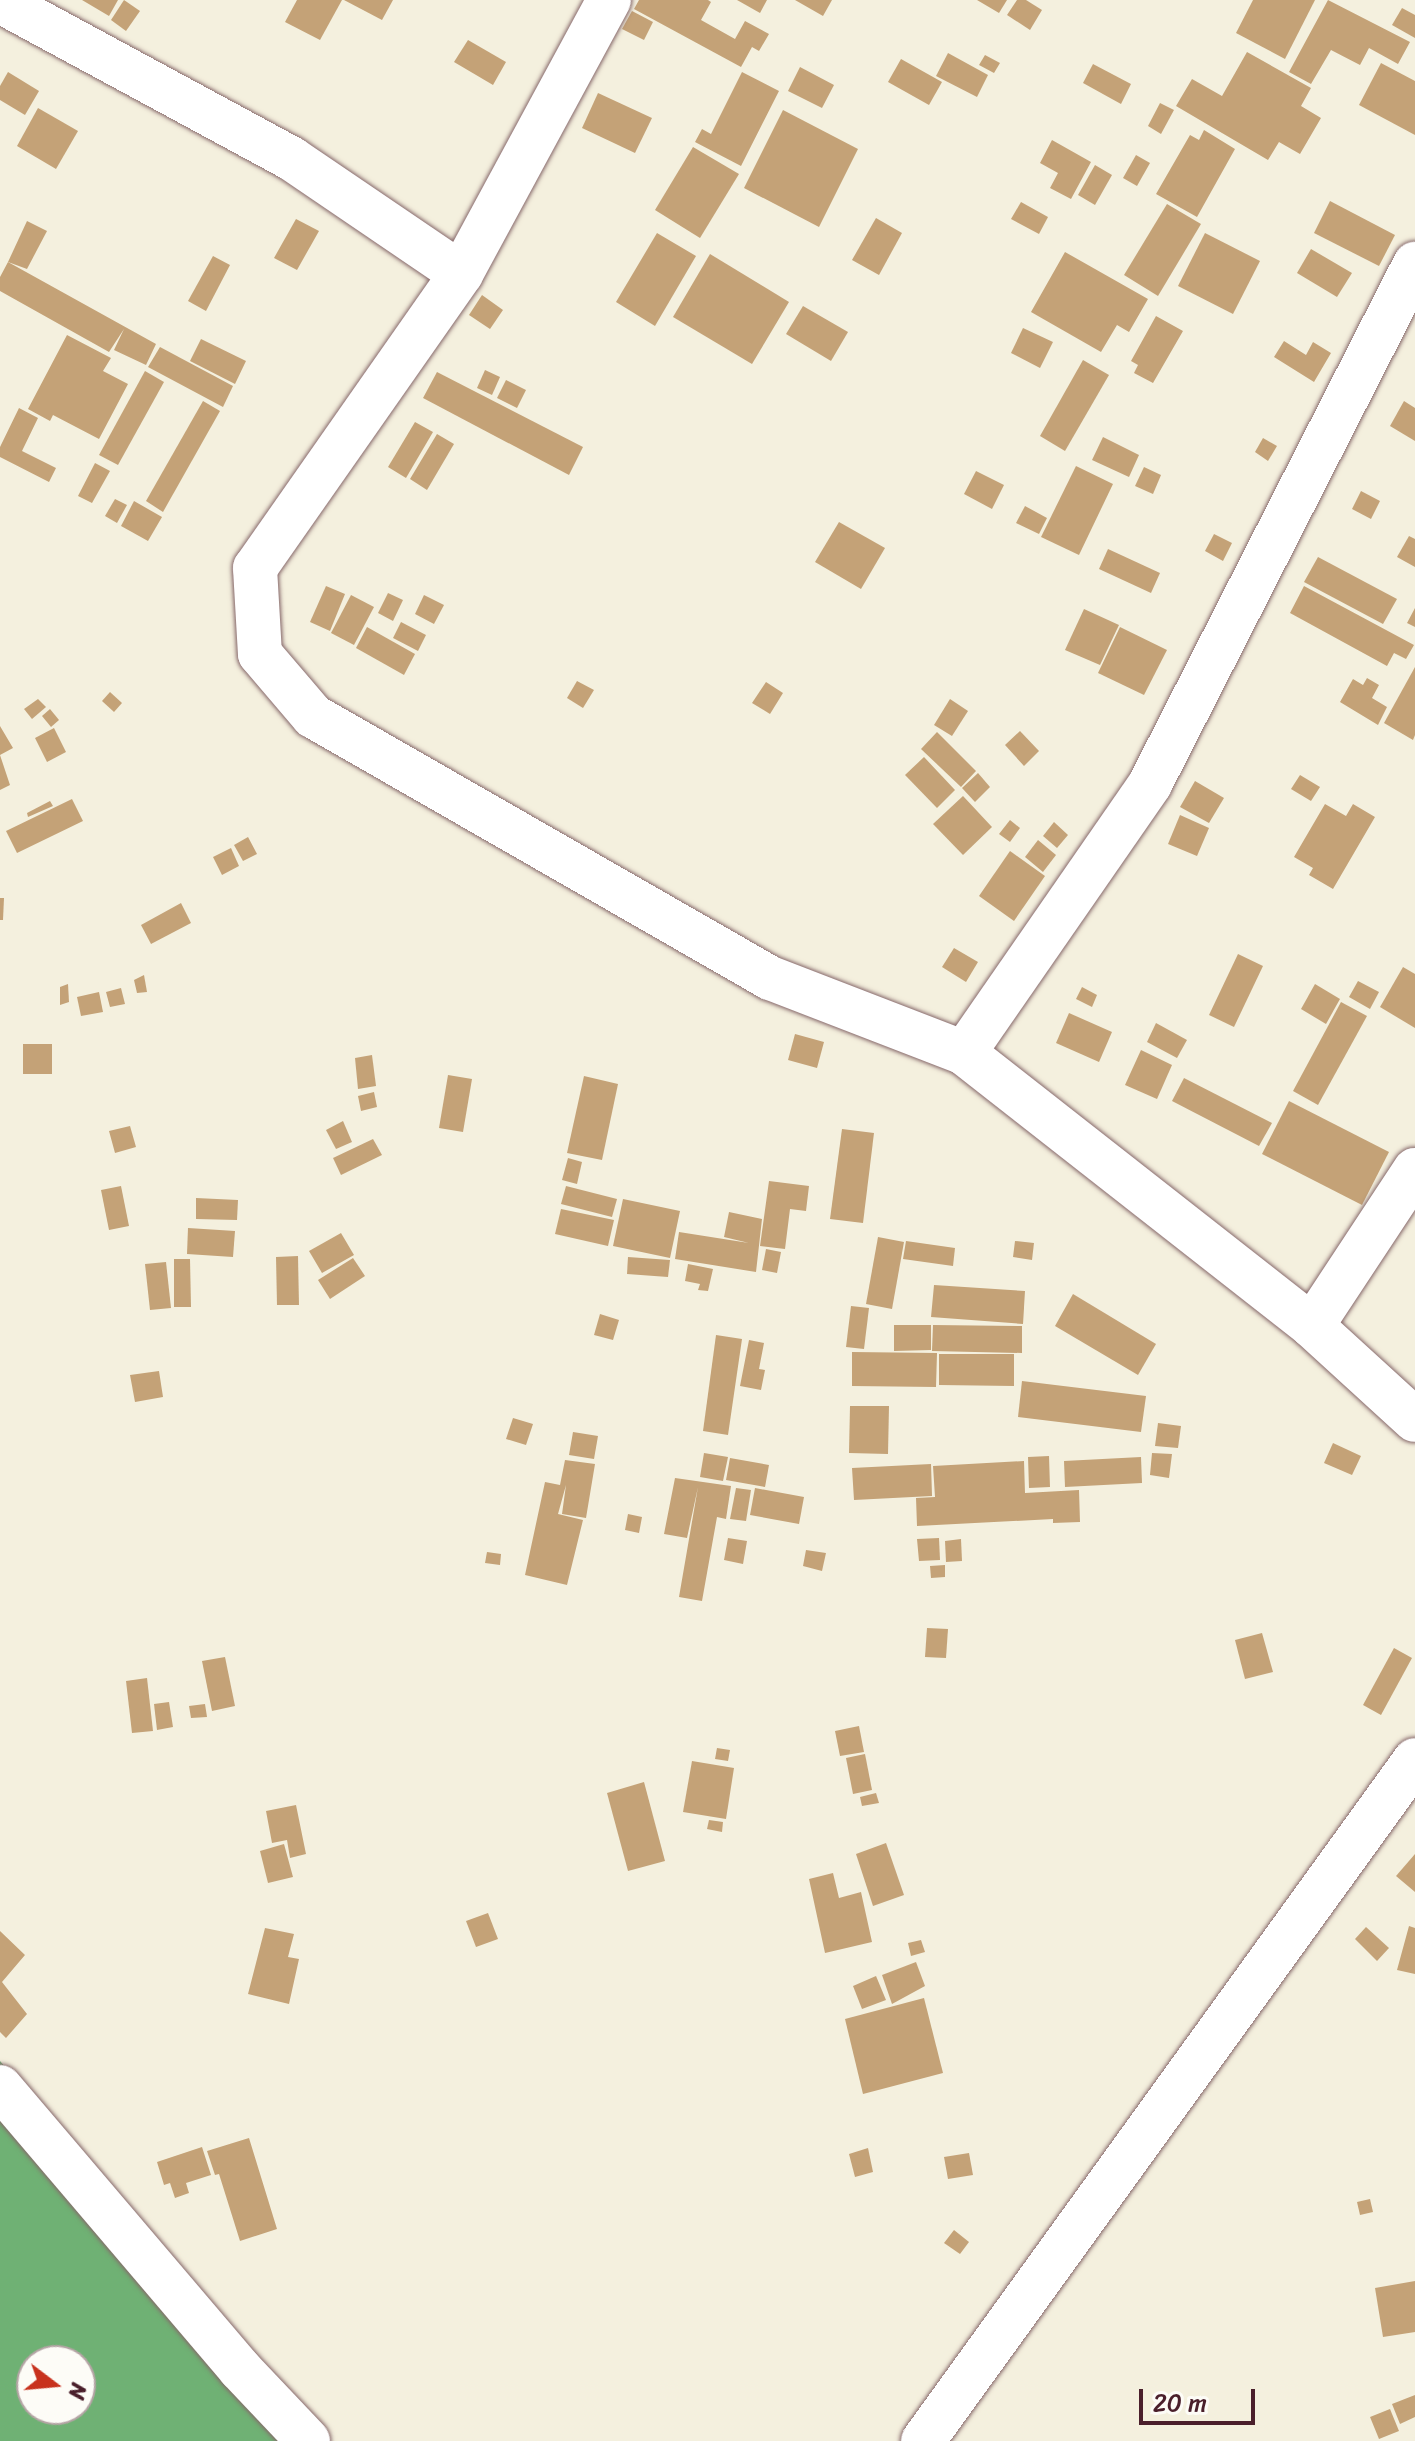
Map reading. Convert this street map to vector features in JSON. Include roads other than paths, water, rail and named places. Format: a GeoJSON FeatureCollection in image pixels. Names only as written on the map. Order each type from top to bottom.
{"type":"FeatureCollection","features":[{"type":"Feature","properties":{"kind":"street"},"geometry":{"type":"LineString","coordinates":[[609,0],[461,274],[255,568],[260,654],[313,716],[770,978],[964,1053],[1312,1326],[1415,1420]]}},
{"type":"Feature","properties":{"kind":"street"},"geometry":{"type":"LineString","coordinates":[[0,1],[292,159],[461,274]]}},
{"type":"Feature","properties":{"kind":"street"},"geometry":{"type":"LineString","coordinates":[[964,1053],[1150,784],[1415,264]]}},
{"type":"Feature","properties":{"kind":"street"},"geometry":{"type":"LineString","coordinates":[[1312,1326],[1415,1170]]}},
{"type":"Feature","properties":{"kind":"street"},"geometry":{"type":"LineString","coordinates":[[923,2441],[1415,1760]]}},
{"type":"Feature","properties":{"kind":"street"},"geometry":{"type":"LineString","coordinates":[[0,2087],[240,2369],[308,2441]]}}]}
